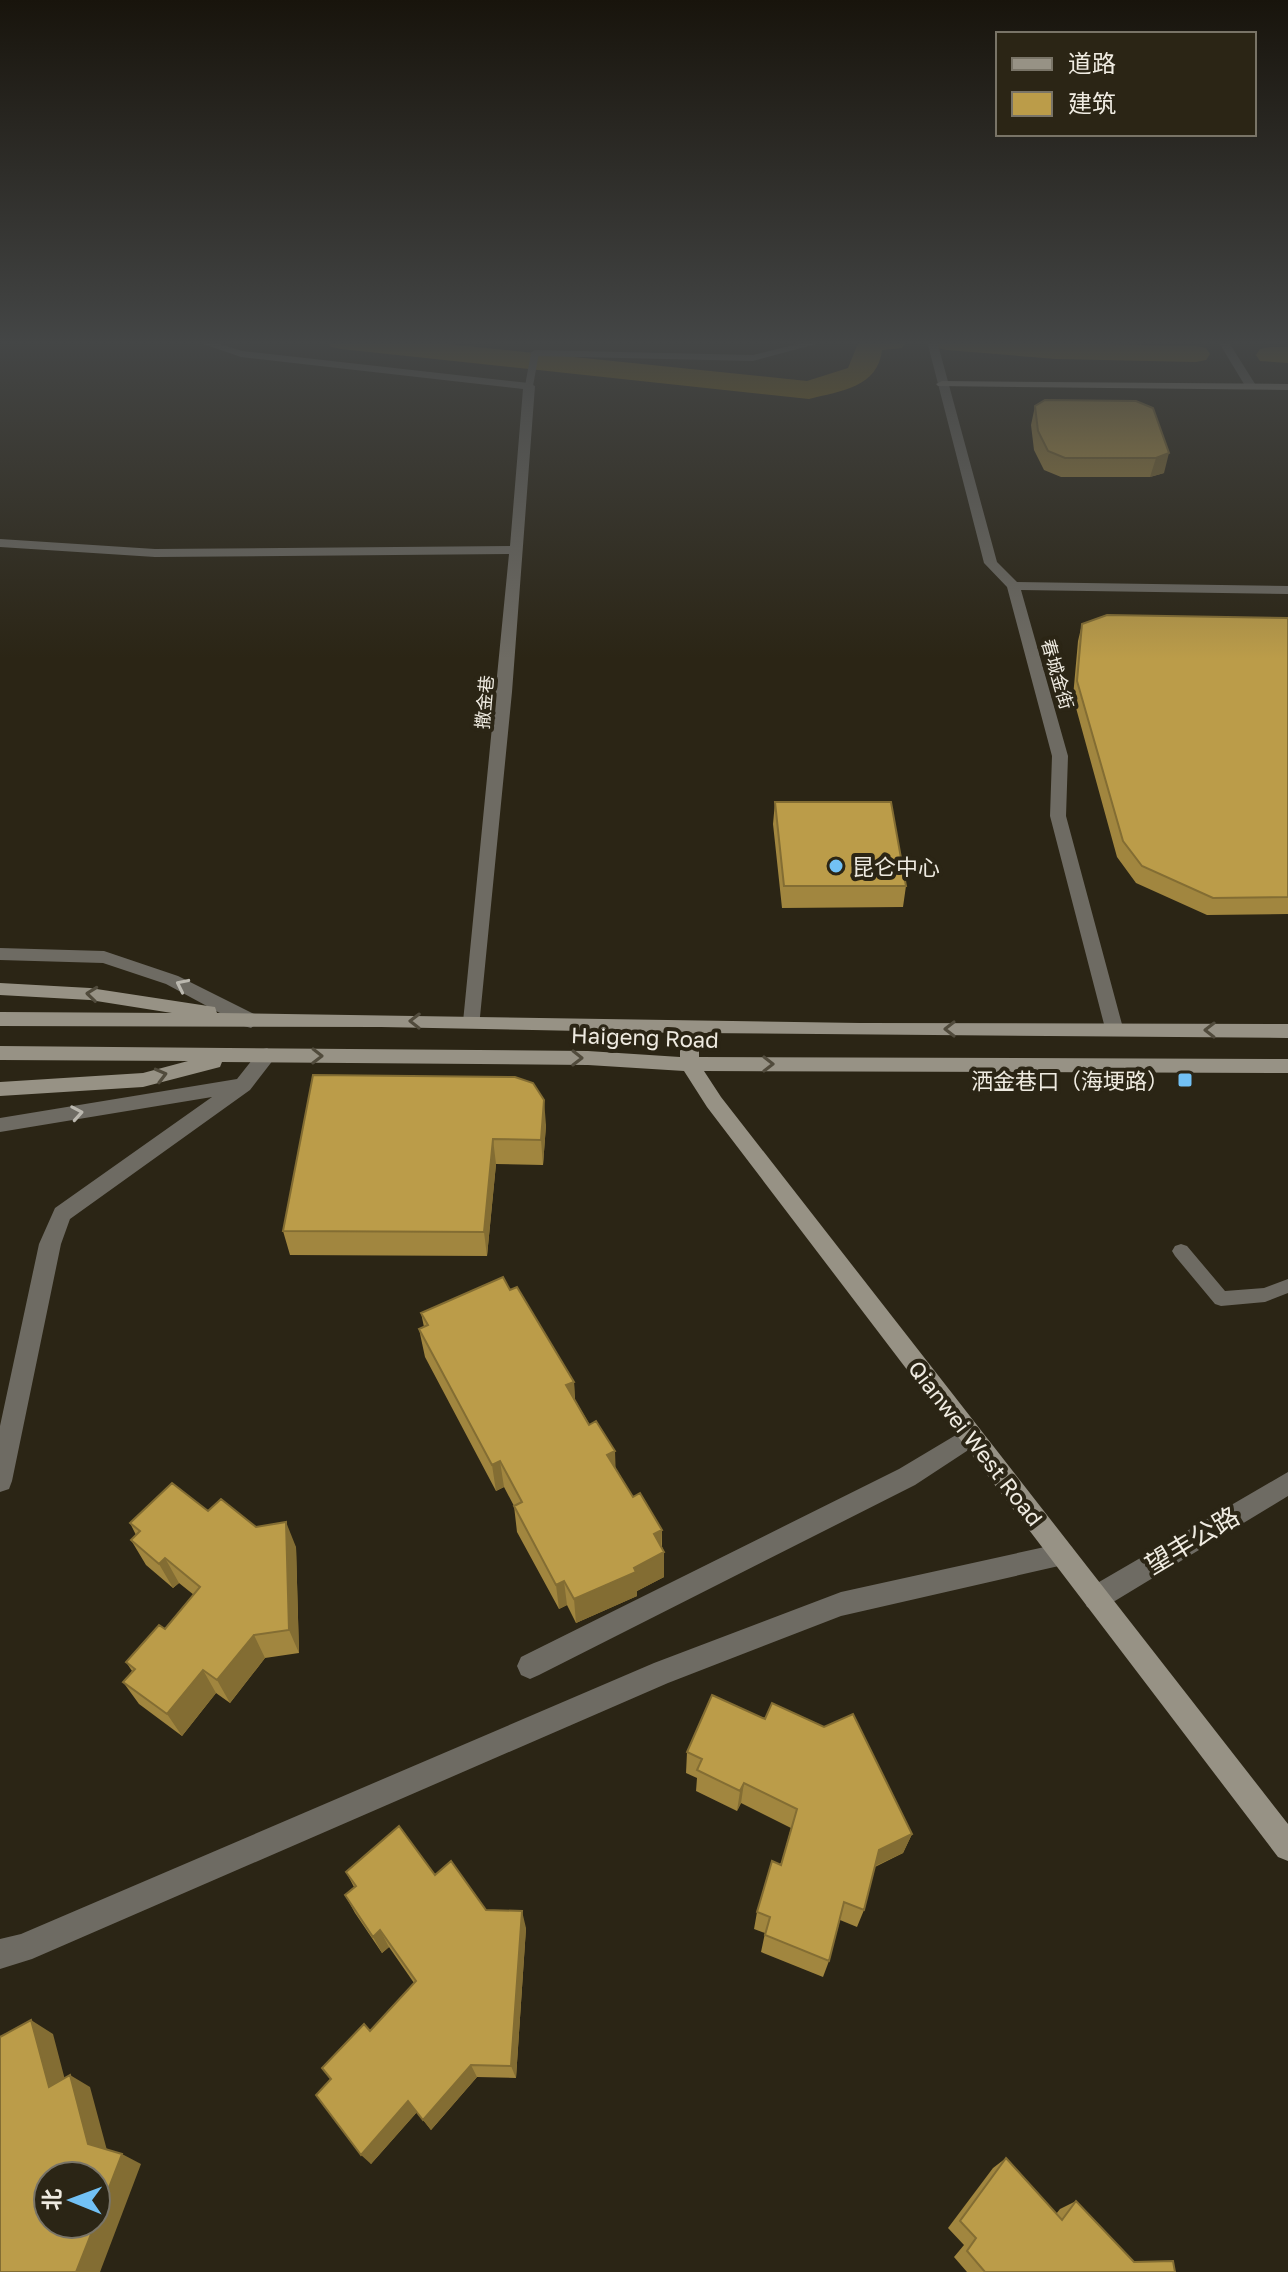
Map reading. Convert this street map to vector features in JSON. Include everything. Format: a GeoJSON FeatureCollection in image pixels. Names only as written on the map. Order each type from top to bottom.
{"type":"FeatureCollection","features":[{"type":"Feature","properties":{"kind":"main road"},"geometry":{"type":"LineString","coordinates":[[0,989],[166,1003],[251,1021]]}},
{"type":"Feature","properties":{"kind":"main road","name":"Haigeng Road"},"geometry":{"type":"LineString","coordinates":[[0,1019],[472,1022],[689,1028],[1288,1031]]}},
{"type":"Feature","properties":{"kind":"main road"},"geometry":{"type":"LineString","coordinates":[[689,1028],[690,1064]]}},
{"type":"Feature","properties":{"kind":"main road","name":"Haigeng Road"},"geometry":{"type":"LineString","coordinates":[[0,1053],[588,1058],[690,1064],[1288,1066]]}},
{"type":"Feature","properties":{"kind":"main road"},"geometry":{"type":"LineString","coordinates":[[0,1089],[143,1080],[239,1055]]}},
{"type":"Feature","properties":{"kind":"main road","name":"Qianwei West Road"},"geometry":{"type":"LineString","coordinates":[[690,1064],[714,1102],[1288,1847]]}},
{"type":"Feature","properties":{"kind":"street","name":"撒金巷"},"geometry":{"type":"LineString","coordinates":[[472,1022],[524,447]]}},
{"type":"Feature","properties":{"kind":"street","name":"春城金街"},"geometry":{"type":"LineString","coordinates":[[959,447],[991,563],[1013,586],[1060,756],[1058,816],[1114,1028]]}},
{"type":"Feature","properties":{"kind":"street"},"geometry":{"type":"LineString","coordinates":[[0,543],[184,553],[516,550]]}},
{"type":"Feature","properties":{"kind":"street"},"geometry":{"type":"LineString","coordinates":[[1013,586],[1288,590]]}},
{"type":"Feature","properties":{"kind":"street"},"geometry":{"type":"LineString","coordinates":[[0,954],[104,957],[172,980],[251,1021]]}},
{"type":"Feature","properties":{"kind":"street"},"geometry":{"type":"LineString","coordinates":[[0,1481],[50,1244],[62,1214],[243,1085],[267,1055]]}},
{"type":"Feature","properties":{"kind":"street"},"geometry":{"type":"LineString","coordinates":[[0,1125],[243,1085]]}},
{"type":"Feature","properties":{"kind":"street"},"geometry":{"type":"LineString","coordinates":[[530,1666],[907,1477],[971,1436]]}},
{"type":"Feature","properties":{"kind":"street","name":"望丰公路"},"geometry":{"type":"LineString","coordinates":[[1096,1598],[1288,1483]]}},
{"type":"Feature","properties":{"kind":"street"},"geometry":{"type":"LineString","coordinates":[[0,1954],[36,1943],[663,1672],[841,1604],[1063,1555]]}},
{"type":"Feature","properties":{"kind":"lane"},"geometry":{"type":"LineString","coordinates":[[1181,1251],[1221,1299],[1265,1295],[1288,1286]]}},
{"type":"Feature","properties":{"kind":"building"},"geometry":{"type":"Polygon","coordinates":[[[1046,447],[1167,447],[1169,453],[1156,458],[1065,458],[1048,451],[1046,447]]]}},
{"type":"Feature","properties":{"kind":"building"},"geometry":{"type":"Polygon","coordinates":[[[1107,615],[1288,618],[1288,897],[1213,898],[1142,866],[1123,841],[1077,681],[1082,624],[1107,615]]]}},
{"type":"Feature","properties":{"kind":"building","name":"昆仑中心"},"geometry":{"type":"Polygon","coordinates":[[[775,802],[891,802],[906,886],[784,886],[775,802]]]}},
{"type":"Feature","properties":{"kind":"building"},"geometry":{"type":"Polygon","coordinates":[[[313,1075],[515,1077],[533,1083],[544,1100],[541,1140],[493,1139],[484,1232],[283,1231],[313,1075]]]}},
{"type":"Feature","properties":{"kind":"building"},"geometry":{"type":"Polygon","coordinates":[[[503,1277],[510,1290],[517,1287],[574,1382],[566,1385],[589,1425],[596,1421],[615,1451],[607,1455],[633,1497],[640,1493],[662,1530],[654,1534],[664,1552],[634,1568],[636,1572],[574,1599],[564,1581],[556,1585],[514,1506],[522,1502],[500,1461],[492,1465],[419,1329],[428,1325],[421,1313],[503,1277]]]}},
{"type":"Feature","properties":{"kind":"building"},"geometry":{"type":"Polygon","coordinates":[[[172,1483],[208,1511],[221,1499],[256,1527],[286,1522],[289,1630],[254,1635],[217,1680],[203,1670],[167,1714],[123,1682],[135,1669],[126,1662],[159,1625],[165,1629],[200,1587],[165,1558],[159,1564],[131,1540],[140,1531],[130,1523],[172,1483]]]}},
{"type":"Feature","properties":{"kind":"building"},"geometry":{"type":"Polygon","coordinates":[[[712,1695],[765,1719],[772,1703],[824,1727],[853,1714],[912,1834],[879,1850],[864,1910],[844,1902],[829,1961],[765,1935],[770,1917],[757,1912],[772,1861],[781,1865],[797,1809],[744,1783],[740,1791],[697,1770],[702,1759],[687,1752],[712,1695]]]}},
{"type":"Feature","properties":{"kind":"building"},"geometry":{"type":"Polygon","coordinates":[[[399,1826],[435,1875],[451,1861],[486,1910],[522,1911],[511,2066],[471,2065],[423,2120],[408,2101],[361,2155],[316,2095],[331,2079],[322,2068],[364,2024],[370,2031],[416,1981],[380,1930],[373,1937],[345,1895],[356,1886],[346,1872],[399,1826]]]}},
{"type":"Feature","properties":{"kind":"building"},"geometry":{"type":"Polygon","coordinates":[[[31,2020],[49,2087],[70,2075],[88,2144],[122,2154],[112,2180],[112,2160],[32,2160],[32,2240],[89,2240],[76,2272],[0,2272],[0,2037],[31,2020]]]}},
{"type":"Feature","properties":{"kind":"building"},"geometry":{"type":"Polygon","coordinates":[[[1006,2158],[1062,2220],[1076,2201],[1134,2262],[1173,2261],[1175,2272],[985,2272],[967,2251],[976,2238],[960,2221],[1006,2158]]]}},
{"type":"Feature","properties":{"kind":"place","name":"昆仑中心"},"geometry":{"type":"Point","coordinates":[836,866]}},
{"type":"Feature","properties":{"kind":"place","name":"洒金巷口（海埂路）"},"geometry":{"type":"Point","coordinates":[1185,1080]}}]}
